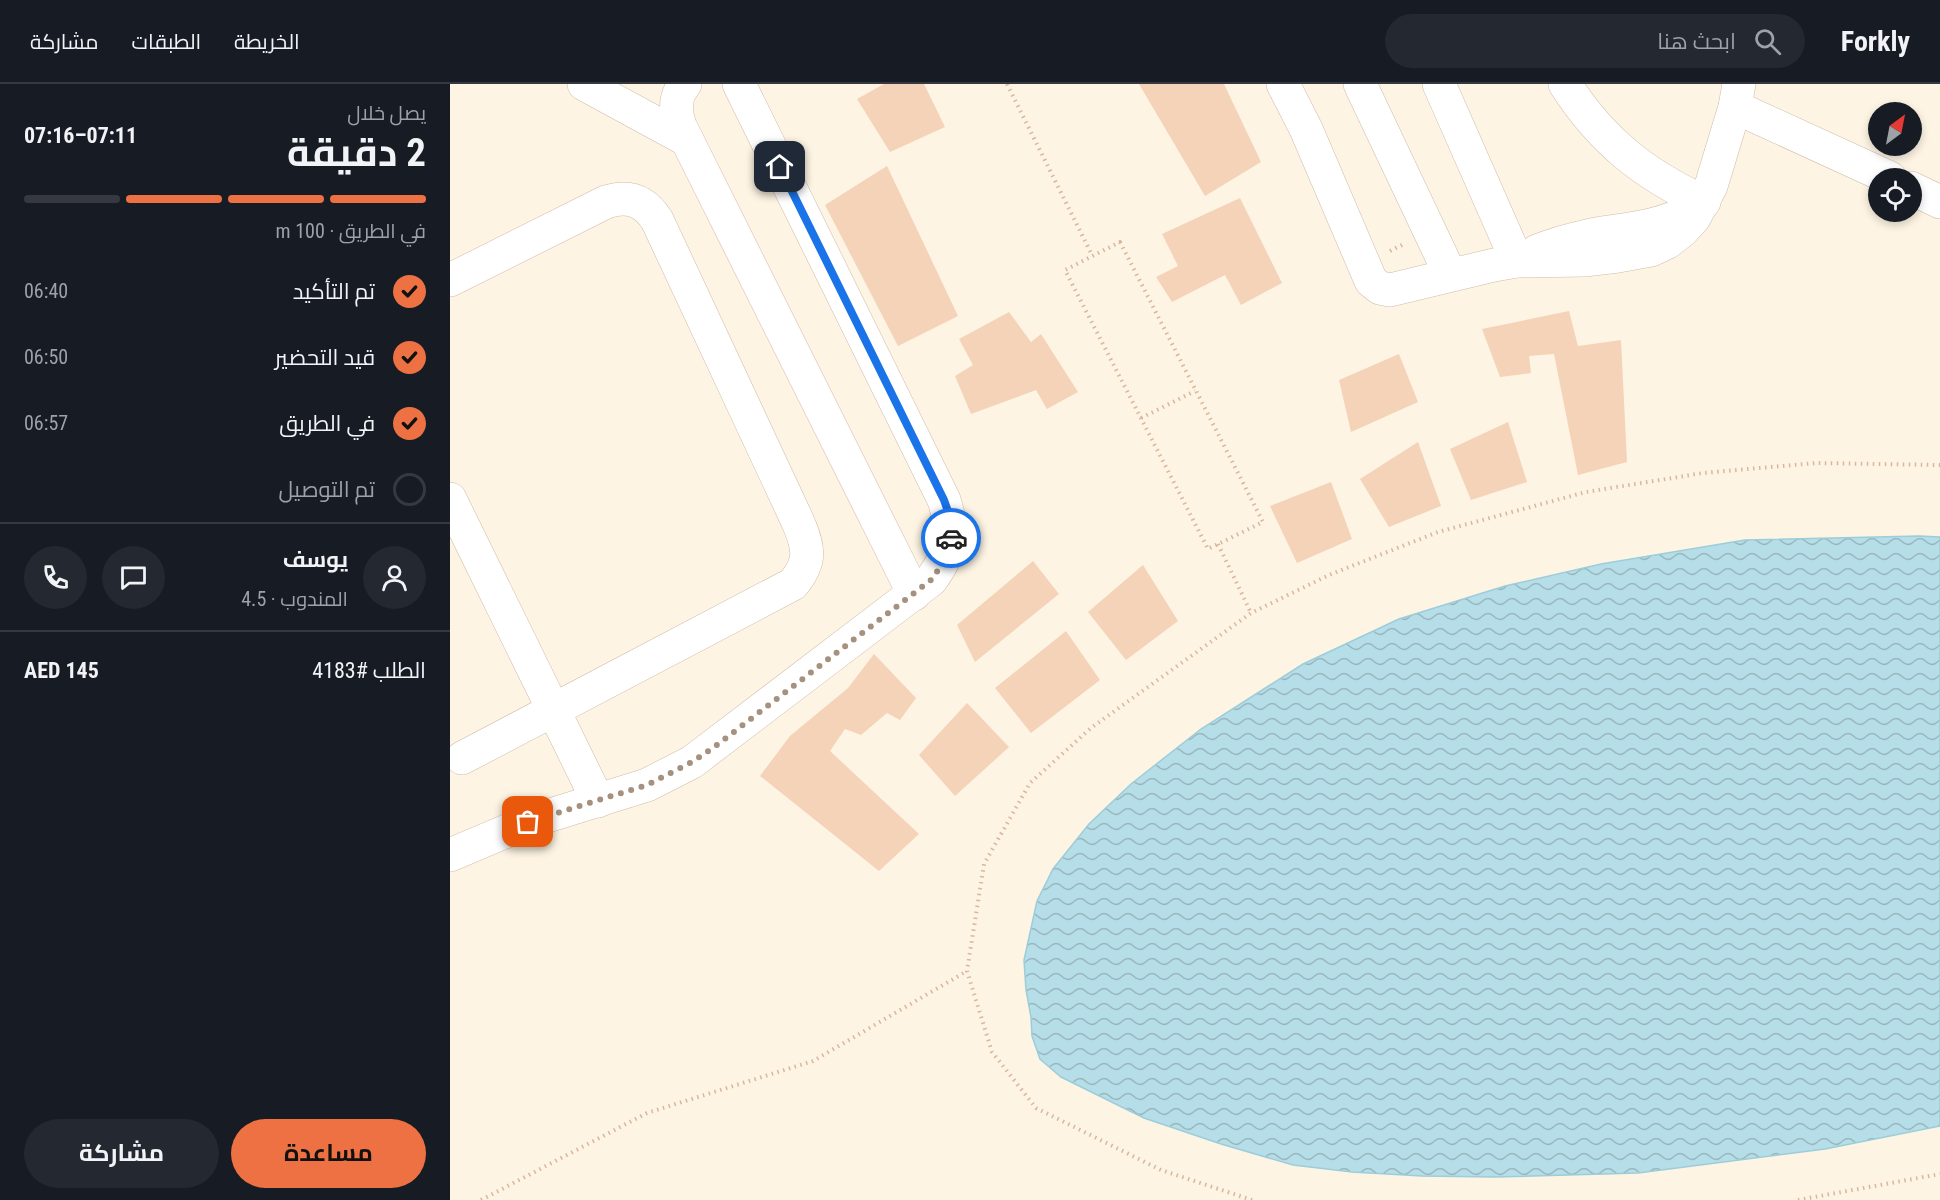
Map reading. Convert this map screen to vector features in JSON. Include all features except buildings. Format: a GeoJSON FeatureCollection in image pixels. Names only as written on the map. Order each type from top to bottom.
{"type":"FeatureCollection","features":[{"type":"Feature","properties":{"kind":"lane"},"geometry":{"type":"LineString","coordinates":[[584,84],[687,140]]}},
{"type":"Feature","properties":{"kind":"lane"},"geometry":{"type":"LineString","coordinates":[[685,84],[676,101],[676,114],[687,140],[914,594]]}},
{"type":"Feature","properties":{"kind":"lane"},"geometry":{"type":"LineString","coordinates":[[452,849],[528,822],[647,785],[692,762],[914,594],[931,580],[944,562],[951,542],[951,520],[944,500],[739,84]]}},
{"type":"Feature","properties":{"kind":"lane"},"geometry":{"type":"LineString","coordinates":[[1283,84],[1310,140],[1371,281],[1380,288],[1390,291],[1450,274],[1517,261],[1564,242],[1664,222],[1704,202],[1711,186],[1737,95],[1872,168]]}},
{"type":"Feature","properties":{"kind":"lane"},"geometry":{"type":"LineString","coordinates":[[1360,84],[1450,274]]}},
{"type":"Feature","properties":{"kind":"lane"},"geometry":{"type":"LineString","coordinates":[[1439,84],[1517,261]]}},
{"type":"Feature","properties":{"kind":"lane"},"geometry":{"type":"LineString","coordinates":[[1565,84],[1599,130],[1622,152],[1647,172],[1704,202]]}},
{"type":"Feature","properties":{"kind":"lane"},"geometry":{"type":"LineString","coordinates":[[1922,193],[1940,202]]}},
{"type":"Feature","properties":{"kind":"lane"},"geometry":{"type":"LineString","coordinates":[[450,280],[606,202],[629,199],[641,202],[651,209],[807,543],[807,558],[802,573],[793,584],[462,758]]}},
{"type":"Feature","properties":{"kind":"lane"},"geometry":{"type":"LineString","coordinates":[[450,499],[598,801]]}},
{"type":"Feature","properties":{"kind":"path"},"geometry":{"type":"LineString","coordinates":[[1007,84],[1092,255]]}},
{"type":"Feature","properties":{"kind":"path"},"geometry":{"type":"LineString","coordinates":[[1120,242],[1263,522],[1208,549],[1065,270],[1092,255],[1120,242]]}},
{"type":"Feature","properties":{"kind":"path"},"geometry":{"type":"LineString","coordinates":[[1141,418],[1195,391]]}},
{"type":"Feature","properties":{"kind":"path"},"geometry":{"type":"LineString","coordinates":[[1252,1200],[1161,1170],[1036,1108],[992,1052],[967,970],[984,864],[1030,783],[1091,728],[1251,613],[1329,575],[1438,532],[1586,492],[1703,473],[1816,463],[1940,465]]}},
{"type":"Feature","properties":{"kind":"path"},"geometry":{"type":"LineString","coordinates":[[1218,544],[1251,613]]}},
{"type":"Feature","properties":{"kind":"path"},"geometry":{"type":"LineString","coordinates":[[481,1200],[646,1113],[813,1061],[967,970]]}},
{"type":"Feature","properties":{"kind":"path"},"geometry":{"type":"LineString","coordinates":[[1798,1200],[1940,1174]]}},
{"type":"Feature","properties":{"kind":"water"},"geometry":{"type":"Polygon","coordinates":[[[1940,537],[1940,1126],[1825,1149],[1638,1173],[1495,1177],[1352,1172],[1293,1165],[1144,1118],[1061,1077],[1040,1059],[1032,1036],[1024,960],[1037,901],[1053,869],[1089,824],[1131,784],[1201,729],[1303,664],[1399,619],[1505,586],[1601,564],[1745,540],[1940,537]]]}},
{"type":"Feature","properties":{"kind":"way so far"},"geometry":{"type":"LineString","coordinates":[[528,822],[647,785],[670,775],[713,748],[931,580],[944,562],[951,538]]}},
{"type":"Feature","properties":{"kind":"route"},"geometry":{"type":"LineString","coordinates":[[780,167],[944,500],[951,520],[951,538]]}}]}
